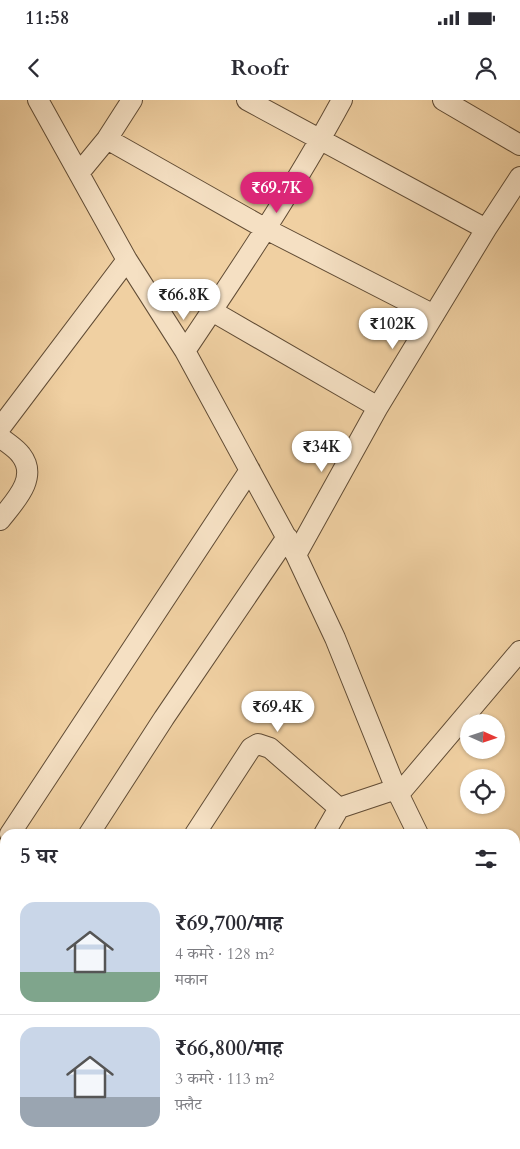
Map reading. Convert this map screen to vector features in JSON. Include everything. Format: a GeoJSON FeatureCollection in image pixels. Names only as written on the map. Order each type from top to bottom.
{"type":"FeatureCollection","features":[{"type":"Feature","properties":{"kind":"street"},"geometry":{"type":"LineString","coordinates":[[38,100],[127,260],[185,351],[287,537],[335,638],[398,792],[416,829]]}},
{"type":"Feature","properties":{"kind":"street"},"geometry":{"type":"LineString","coordinates":[[79,173],[107,138],[132,100]]}},
{"type":"Feature","properties":{"kind":"street"},"geometry":{"type":"LineString","coordinates":[[247,100],[486,229]]}},
{"type":"Feature","properties":{"kind":"street"},"geometry":{"type":"LineString","coordinates":[[185,351],[266,229],[342,100]]}},
{"type":"Feature","properties":{"kind":"street"},"geometry":{"type":"LineString","coordinates":[[444,100],[520,145]]}},
{"type":"Feature","properties":{"kind":"street"},"geometry":{"type":"LineString","coordinates":[[107,138],[266,229],[434,315]]}},
{"type":"Feature","properties":{"kind":"street"},"geometry":{"type":"LineString","coordinates":[[296,555],[378,407],[486,229],[520,177]]}},
{"type":"Feature","properties":{"kind":"street"},"geometry":{"type":"LineString","coordinates":[[0,428],[127,260]]}},
{"type":"Feature","properties":{"kind":"street"},"geometry":{"type":"LineString","coordinates":[[212,311],[378,407]]}},
{"type":"Feature","properties":{"kind":"street"},"geometry":{"type":"LineString","coordinates":[[0,437],[20,454],[28,466],[28,475],[24,488],[0,520]]}},
{"type":"Feature","properties":{"kind":"street"},"geometry":{"type":"LineString","coordinates":[[13,829],[250,470]]}},
{"type":"Feature","properties":{"kind":"street"},"geometry":{"type":"LineString","coordinates":[[92,829],[164,718],[287,537]]}},
{"type":"Feature","properties":{"kind":"street"},"geometry":{"type":"LineString","coordinates":[[327,829],[339,808],[398,792],[520,651]]}},
{"type":"Feature","properties":{"kind":"street"},"geometry":{"type":"LineString","coordinates":[[198,829],[251,748],[258,744],[270,748],[339,808]]}}]}
